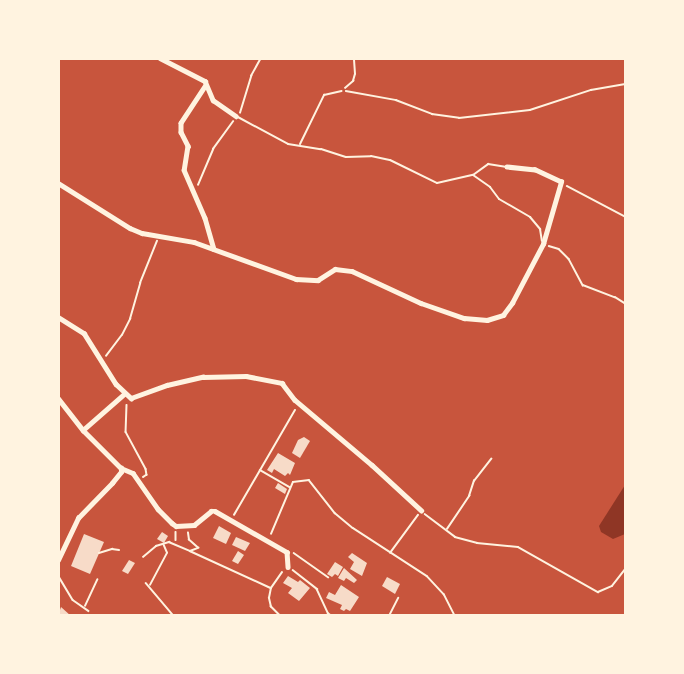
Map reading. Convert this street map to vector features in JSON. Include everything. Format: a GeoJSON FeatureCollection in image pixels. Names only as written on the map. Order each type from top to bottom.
{"type":"FeatureCollection","features":[{"type":"Feature","properties":{"kind":"street"},"geometry":{"type":"LineString","coordinates":[[160,58],[199,76],[213,100],[236,116]]}},
{"type":"Feature","properties":{"kind":"street"},"geometry":{"type":"LineString","coordinates":[[206,85],[181,123],[181,132],[188,146],[184,170],[214,249]]}},
{"type":"Feature","properties":{"kind":"street"},"geometry":{"type":"LineString","coordinates":[[58,183],[130,228],[214,249],[308,281],[318,280],[334,269],[352,271],[421,303],[464,318],[487,320],[508,311],[543,244],[561,182],[535,170],[507,167]]}},
{"type":"Feature","properties":{"kind":"street"},"geometry":{"type":"LineString","coordinates":[[58,317],[84,333],[124,394],[131,398],[167,385],[203,377],[246,376],[282,383],[299,404],[372,465],[421,510]]}},
{"type":"Feature","properties":{"kind":"street"},"geometry":{"type":"LineString","coordinates":[[83,430],[124,394]]}},
{"type":"Feature","properties":{"kind":"street"},"geometry":{"type":"LineString","coordinates":[[58,398],[83,430],[121,468],[133,473],[165,517],[176,525],[187,526],[194,525],[211,511],[216,511],[287,552],[288,567]]}},
{"type":"Feature","properties":{"kind":"street"},"geometry":{"type":"LineString","coordinates":[[58,560],[78,518],[121,472],[121,468]]}},
{"type":"Feature","properties":{"kind":"lane"},"geometry":{"type":"LineString","coordinates":[[300,144],[324,95],[342,90]]}},
{"type":"Feature","properties":{"kind":"lane"},"geometry":{"type":"LineString","coordinates":[[236,116],[288,144],[300,144],[346,157],[371,156],[390,160],[437,183],[473,175],[488,164],[507,167]]}},
{"type":"Feature","properties":{"kind":"lane"},"geometry":{"type":"LineString","coordinates":[[473,175],[490,187],[499,199],[530,217],[540,229],[543,244]]}},
{"type":"Feature","properties":{"kind":"path"},"geometry":{"type":"LineString","coordinates":[[194,192],[213,149],[242,110],[250,76],[261,58]]}},
{"type":"Feature","properties":{"kind":"path"},"geometry":{"type":"LineString","coordinates":[[342,90],[353,81],[354,58]]}},
{"type":"Feature","properties":{"kind":"path"},"geometry":{"type":"LineString","coordinates":[[342,90],[396,100],[432,114],[459,118],[530,110],[591,90],[626,84]]}},
{"type":"Feature","properties":{"kind":"path"},"geometry":{"type":"LineString","coordinates":[[561,182],[626,217]]}},
{"type":"Feature","properties":{"kind":"path"},"geometry":{"type":"LineString","coordinates":[[102,363],[122,335],[130,319],[140,283],[160,235]]}},
{"type":"Feature","properties":{"kind":"path"},"geometry":{"type":"LineString","coordinates":[[543,244],[559,249],[569,259],[583,285],[615,297],[626,304]]}},
{"type":"Feature","properties":{"kind":"path"},"geometry":{"type":"LineString","coordinates":[[230,520],[299,404]]}},
{"type":"Feature","properties":{"kind":"path"},"geometry":{"type":"LineString","coordinates":[[127,405],[126,432],[147,475],[138,480]]}},
{"type":"Feature","properties":{"kind":"path"},"geometry":{"type":"LineString","coordinates":[[446,530],[469,496],[474,481],[491,459]]}},
{"type":"Feature","properties":{"kind":"path"},"geometry":{"type":"LineString","coordinates":[[260,470],[291,487]]}},
{"type":"Feature","properties":{"kind":"path"},"geometry":{"type":"LineString","coordinates":[[269,540],[291,487],[297,480],[309,480],[335,513],[353,528],[427,576],[444,594],[455,615]]}},
{"type":"Feature","properties":{"kind":"path"},"geometry":{"type":"LineString","coordinates":[[390,553],[421,510],[455,537],[477,543],[518,547],[598,592],[612,586],[626,568]]}},
{"type":"Feature","properties":{"kind":"path"},"geometry":{"type":"LineString","coordinates":[[187,526],[189,540],[198,548],[190,551]]}},
{"type":"Feature","properties":{"kind":"path"},"geometry":{"type":"LineString","coordinates":[[143,557],[156,546],[169,542],[272,588]]}},
{"type":"Feature","properties":{"kind":"path"},"geometry":{"type":"LineString","coordinates":[[150,585],[167,553],[164,545]]}},
{"type":"Feature","properties":{"kind":"path"},"geometry":{"type":"LineString","coordinates":[[99,554],[112,549],[119,550]]}},
{"type":"Feature","properties":{"kind":"path"},"geometry":{"type":"LineString","coordinates":[[287,552],[293,553],[328,577]]}},
{"type":"Feature","properties":{"kind":"path"},"geometry":{"type":"LineString","coordinates":[[280,615],[271,607],[269,598],[272,588],[284,569],[288,567],[317,589],[328,613],[332,615]]}},
{"type":"Feature","properties":{"kind":"path"},"geometry":{"type":"LineString","coordinates":[[58,575],[73,600],[89,611]]}},
{"type":"Feature","properties":{"kind":"path"},"geometry":{"type":"LineString","coordinates":[[84,607],[97,580]]}},
{"type":"Feature","properties":{"kind":"path"},"geometry":{"type":"LineString","coordinates":[[147,583],[174,615]]}},
{"type":"Feature","properties":{"kind":"path"},"geometry":{"type":"LineString","coordinates":[[389,615],[398,598]]}},
{"type":"Feature","properties":{"kind":"shaded area"},"geometry":{"type":"Polygon","coordinates":[[[625,485],[625,534],[613,539],[601,532],[599,526],[625,485]]]}},
{"type":"Feature","properties":{"kind":"building"},"geometry":{"type":"Polygon","coordinates":[[[304,437],[310,441],[300,458],[292,453],[298,440],[304,437]]]}},
{"type":"Feature","properties":{"kind":"building"},"geometry":{"type":"Polygon","coordinates":[[[278,453],[295,463],[290,475],[288,473],[285,476],[274,469],[272,473],[267,470],[278,453]]]}},
{"type":"Feature","properties":{"kind":"building"},"geometry":{"type":"Polygon","coordinates":[[[278,483],[287,489],[285,494],[275,488],[278,483]]]}},
{"type":"Feature","properties":{"kind":"building"},"geometry":{"type":"Polygon","coordinates":[[[219,526],[231,533],[226,544],[213,538],[219,526]]]}},
{"type":"Feature","properties":{"kind":"building"},"geometry":{"type":"Polygon","coordinates":[[[162,532],[168,536],[164,543],[157,539],[162,532]]]}},
{"type":"Feature","properties":{"kind":"building"},"geometry":{"type":"Polygon","coordinates":[[[84,534],[104,542],[90,574],[71,566],[84,534]]]}},
{"type":"Feature","properties":{"kind":"building"},"geometry":{"type":"Polygon","coordinates":[[[236,537],[250,543],[245,551],[232,545],[236,537]]]}},
{"type":"Feature","properties":{"kind":"building"},"geometry":{"type":"Polygon","coordinates":[[[238,551],[244,555],[238,564],[232,561],[238,551]]]}},
{"type":"Feature","properties":{"kind":"building"},"geometry":{"type":"Polygon","coordinates":[[[352,553],[367,563],[362,576],[350,569],[354,562],[348,557],[352,553]]]}},
{"type":"Feature","properties":{"kind":"building"},"geometry":{"type":"Polygon","coordinates":[[[129,560],[135,563],[128,574],[122,571],[129,560]]]}},
{"type":"Feature","properties":{"kind":"building"},"geometry":{"type":"Polygon","coordinates":[[[335,562],[343,567],[338,576],[335,574],[332,577],[327,574],[335,562]]]}},
{"type":"Feature","properties":{"kind":"building"},"geometry":{"type":"Polygon","coordinates":[[[344,568],[357,580],[354,583],[346,578],[344,581],[338,578],[344,568]]]}},
{"type":"Feature","properties":{"kind":"building"},"geometry":{"type":"Polygon","coordinates":[[[288,576],[298,582],[300,580],[310,588],[299,601],[288,593],[292,588],[283,583],[288,576]]]}},
{"type":"Feature","properties":{"kind":"building"},"geometry":{"type":"Polygon","coordinates":[[[387,577],[400,584],[395,594],[382,586],[387,577]]]}},
{"type":"Feature","properties":{"kind":"building"},"geometry":{"type":"Polygon","coordinates":[[[341,585],[359,597],[350,611],[340,609],[342,605],[326,598],[329,592],[335,595],[341,585]]]}},
{"type":"Feature","properties":{"kind":"building"},"geometry":{"type":"Polygon","coordinates":[[[61,607],[71,616],[58,616],[61,607]]]}}]}
